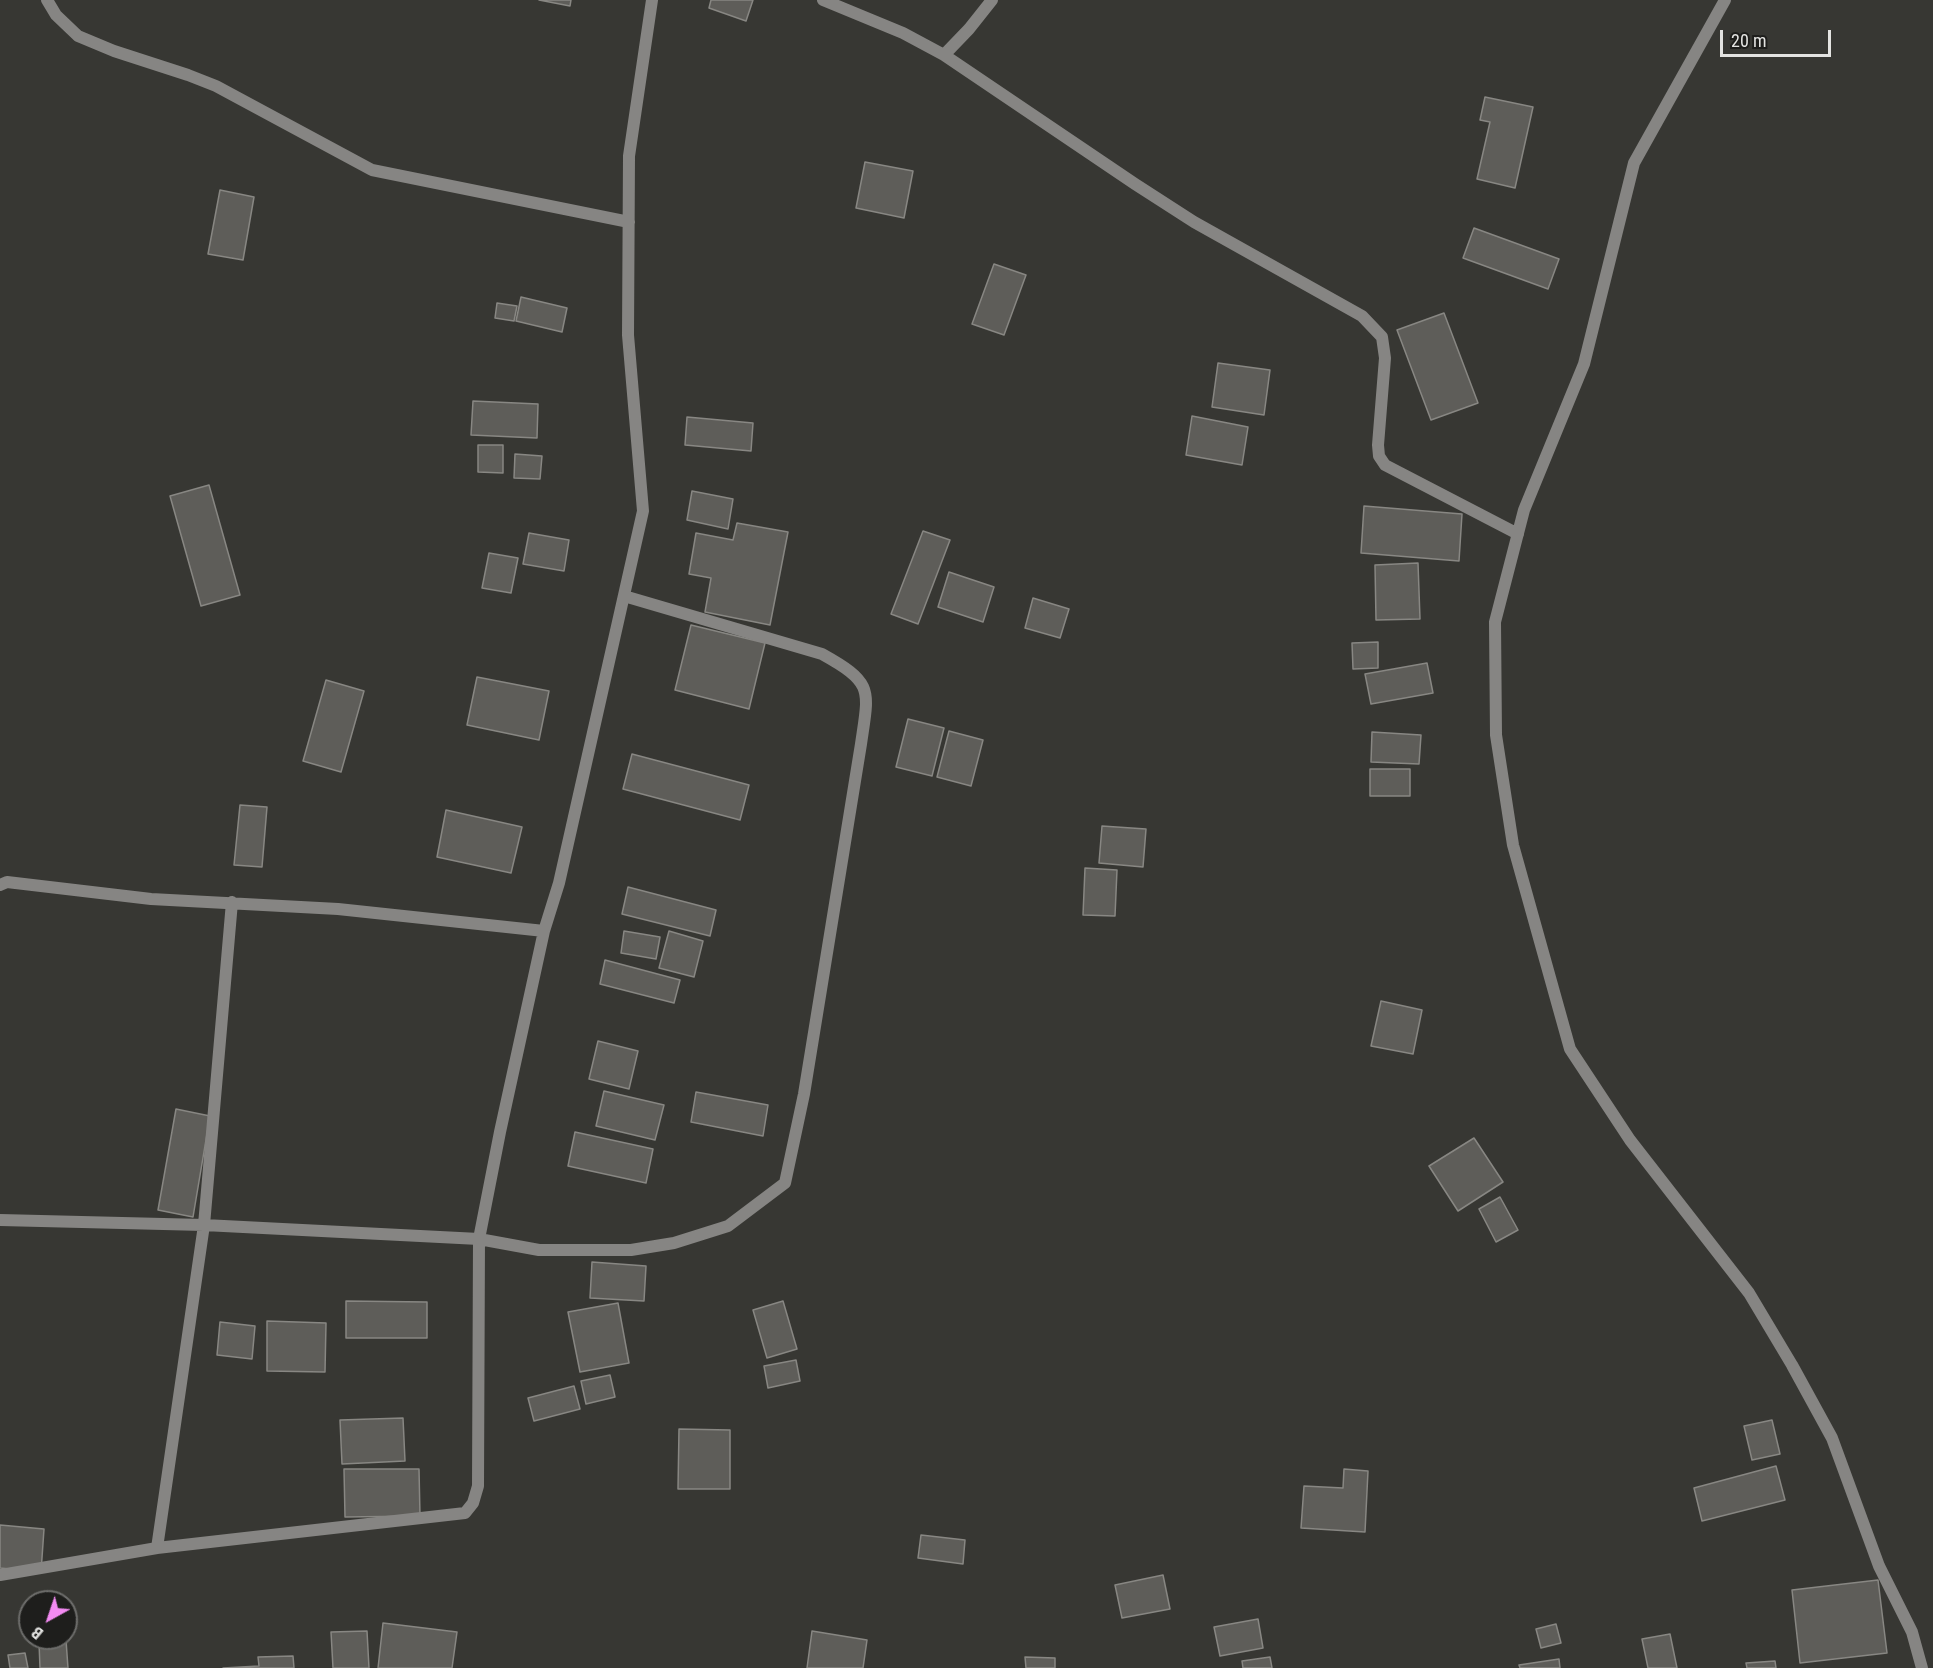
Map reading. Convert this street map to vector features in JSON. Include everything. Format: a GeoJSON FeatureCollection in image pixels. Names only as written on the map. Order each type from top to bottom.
{"type":"FeatureCollection","features":[{"type":"Feature","properties":{"kind":"street"},"geometry":{"type":"LineString","coordinates":[[47,0],[56,15],[78,36],[114,51],[216,86],[372,170],[629,222]]}},
{"type":"Feature","properties":{"kind":"street"},"geometry":{"type":"LineString","coordinates":[[0,1575],[157,1548],[465,1513],[473,1503],[478,1486],[479,1239],[544,931],[560,883],[643,511],[628,335],[629,156],[652,0]]}},
{"type":"Feature","properties":{"kind":"street"},"geometry":{"type":"LineString","coordinates":[[823,0],[903,33],[944,55],[1194,222],[1362,316],[1382,337],[1385,358],[1378,445],[1379,456],[1385,465],[1518,534]]}},
{"type":"Feature","properties":{"kind":"street"},"geometry":{"type":"LineString","coordinates":[[944,55],[992,0]]}},
{"type":"Feature","properties":{"kind":"street"},"geometry":{"type":"LineString","coordinates":[[1725,0],[1634,163],[1584,364],[1524,510],[1495,622],[1496,735],[1512,845],[1570,1049],[1630,1140],[1749,1293],[1792,1365],[1832,1437],[1880,1566],[1912,1632],[1922,1668]]}},
{"type":"Feature","properties":{"kind":"street"},"geometry":{"type":"LineString","coordinates":[[0,1220],[204,1225],[479,1239],[539,1250],[631,1250],[674,1243],[728,1226],[785,1183],[804,1094],[825,966],[867,700],[865,688],[848,668],[822,654],[624,596]]}},
{"type":"Feature","properties":{"kind":"street"},"geometry":{"type":"LineString","coordinates":[[0,885],[7,882],[151,899],[338,909],[544,931]]}},
{"type":"Feature","properties":{"kind":"street"},"geometry":{"type":"LineString","coordinates":[[157,1548],[204,1225],[232,902]]}},
{"type":"Feature","properties":{"kind":"building"},"geometry":{"type":"Polygon","coordinates":[[[539,0],[571,0],[570,6],[539,0]]]}},
{"type":"Feature","properties":{"kind":"building"},"geometry":{"type":"Polygon","coordinates":[[[711,0],[753,0],[746,21],[709,8],[711,0]]]}},
{"type":"Feature","properties":{"kind":"building"},"geometry":{"type":"Polygon","coordinates":[[[1485,97],[1533,107],[1515,188],[1477,179],[1490,122],[1480,120],[1485,97]]]}},
{"type":"Feature","properties":{"kind":"building"},"geometry":{"type":"Polygon","coordinates":[[[865,162],[913,171],[904,218],[856,208],[865,162]]]}},
{"type":"Feature","properties":{"kind":"building"},"geometry":{"type":"Polygon","coordinates":[[[220,190],[254,197],[243,260],[208,254],[220,190]]]}},
{"type":"Feature","properties":{"kind":"building"},"geometry":{"type":"Polygon","coordinates":[[[1474,228],[1559,259],[1548,289],[1463,258],[1474,228]]]}},
{"type":"Feature","properties":{"kind":"building"},"geometry":{"type":"Polygon","coordinates":[[[994,264],[1026,275],[1004,335],[972,324],[994,264]]]}},
{"type":"Feature","properties":{"kind":"building"},"geometry":{"type":"Polygon","coordinates":[[[521,297],[567,308],[562,332],[516,321],[521,297]]]}},
{"type":"Feature","properties":{"kind":"building"},"geometry":{"type":"Polygon","coordinates":[[[497,303],[517,306],[514,321],[495,318],[497,303]]]}},
{"type":"Feature","properties":{"kind":"building"},"geometry":{"type":"Polygon","coordinates":[[[1444,313],[1478,403],[1431,420],[1397,330],[1444,313]]]}},
{"type":"Feature","properties":{"kind":"building"},"geometry":{"type":"Polygon","coordinates":[[[1218,363],[1270,370],[1264,415],[1212,407],[1218,363]]]}},
{"type":"Feature","properties":{"kind":"building"},"geometry":{"type":"Polygon","coordinates":[[[473,401],[538,404],[537,438],[471,435],[473,401]]]}},
{"type":"Feature","properties":{"kind":"building"},"geometry":{"type":"Polygon","coordinates":[[[1192,416],[1248,427],[1242,465],[1186,455],[1192,416]]]}},
{"type":"Feature","properties":{"kind":"building"},"geometry":{"type":"Polygon","coordinates":[[[687,417],[753,423],[751,451],[685,445],[687,417]]]}},
{"type":"Feature","properties":{"kind":"building"},"geometry":{"type":"Polygon","coordinates":[[[478,445],[503,445],[503,473],[478,472],[478,445]]]}},
{"type":"Feature","properties":{"kind":"building"},"geometry":{"type":"Polygon","coordinates":[[[515,454],[542,456],[540,479],[514,478],[515,454]]]}},
{"type":"Feature","properties":{"kind":"building"},"geometry":{"type":"Polygon","coordinates":[[[209,485],[240,595],[201,606],[170,496],[209,485]]]}},
{"type":"Feature","properties":{"kind":"building"},"geometry":{"type":"Polygon","coordinates":[[[692,491],[733,499],[728,529],[687,520],[692,491]]]}},
{"type":"Feature","properties":{"kind":"building"},"geometry":{"type":"Polygon","coordinates":[[[1364,506],[1462,514],[1459,561],[1361,553],[1364,506]]]}},
{"type":"Feature","properties":{"kind":"building"},"geometry":{"type":"Polygon","coordinates":[[[737,523],[788,532],[770,625],[705,612],[711,578],[689,574],[696,533],[733,540],[737,523]]]}},
{"type":"Feature","properties":{"kind":"building"},"geometry":{"type":"Polygon","coordinates":[[[923,531],[950,540],[918,624],[891,614],[923,531]]]}},
{"type":"Feature","properties":{"kind":"building"},"geometry":{"type":"Polygon","coordinates":[[[529,533],[569,540],[564,571],[523,564],[529,533]]]}},
{"type":"Feature","properties":{"kind":"building"},"geometry":{"type":"Polygon","coordinates":[[[489,553],[518,558],[511,593],[482,588],[489,553]]]}},
{"type":"Feature","properties":{"kind":"building"},"geometry":{"type":"Polygon","coordinates":[[[1418,563],[1420,619],[1376,620],[1375,565],[1418,563]]]}},
{"type":"Feature","properties":{"kind":"building"},"geometry":{"type":"Polygon","coordinates":[[[949,572],[994,587],[983,622],[938,607],[949,572]]]}},
{"type":"Feature","properties":{"kind":"building"},"geometry":{"type":"Polygon","coordinates":[[[1033,598],[1069,609],[1060,638],[1025,628],[1033,598]]]}},
{"type":"Feature","properties":{"kind":"building"},"geometry":{"type":"Polygon","coordinates":[[[691,625],[765,643],[749,709],[675,690],[691,625]]]}},
{"type":"Feature","properties":{"kind":"building"},"geometry":{"type":"Polygon","coordinates":[[[1378,642],[1378,668],[1353,669],[1352,643],[1378,642]]]}},
{"type":"Feature","properties":{"kind":"building"},"geometry":{"type":"Polygon","coordinates":[[[1427,663],[1433,693],[1371,704],[1365,674],[1427,663]]]}},
{"type":"Feature","properties":{"kind":"building"},"geometry":{"type":"Polygon","coordinates":[[[477,677],[549,691],[539,740],[467,725],[477,677]]]}},
{"type":"Feature","properties":{"kind":"building"},"geometry":{"type":"Polygon","coordinates":[[[326,680],[364,691],[341,772],[303,761],[326,680]]]}},
{"type":"Feature","properties":{"kind":"building"},"geometry":{"type":"Polygon","coordinates":[[[908,719],[944,728],[932,776],[896,767],[908,719]]]}},
{"type":"Feature","properties":{"kind":"building"},"geometry":{"type":"Polygon","coordinates":[[[949,731],[983,740],[971,786],[937,777],[949,731]]]}},
{"type":"Feature","properties":{"kind":"building"},"geometry":{"type":"Polygon","coordinates":[[[1372,732],[1421,735],[1419,764],[1371,762],[1372,732]]]}},
{"type":"Feature","properties":{"kind":"building"},"geometry":{"type":"Polygon","coordinates":[[[632,754],[749,785],[740,820],[623,789],[632,754]]]}},
{"type":"Feature","properties":{"kind":"building"},"geometry":{"type":"Polygon","coordinates":[[[1370,769],[1410,769],[1410,796],[1370,796],[1370,769]]]}},
{"type":"Feature","properties":{"kind":"building"},"geometry":{"type":"Polygon","coordinates":[[[240,805],[267,807],[262,867],[234,865],[240,805]]]}},
{"type":"Feature","properties":{"kind":"building"},"geometry":{"type":"Polygon","coordinates":[[[446,810],[522,827],[511,873],[437,857],[446,810]]]}},
{"type":"Feature","properties":{"kind":"building"},"geometry":{"type":"Polygon","coordinates":[[[1102,826],[1146,829],[1143,867],[1099,863],[1102,826]]]}},
{"type":"Feature","properties":{"kind":"building"},"geometry":{"type":"Polygon","coordinates":[[[1085,868],[1117,870],[1115,916],[1083,915],[1085,868]]]}},
{"type":"Feature","properties":{"kind":"building"},"geometry":{"type":"Polygon","coordinates":[[[628,887],[716,910],[710,936],[622,914],[628,887]]]}},
{"type":"Feature","properties":{"kind":"building"},"geometry":{"type":"Polygon","coordinates":[[[624,931],[660,937],[656,959],[621,953],[624,931]]]}},
{"type":"Feature","properties":{"kind":"building"},"geometry":{"type":"Polygon","coordinates":[[[669,931],[703,941],[694,977],[659,968],[669,931]]]}},
{"type":"Feature","properties":{"kind":"building"},"geometry":{"type":"Polygon","coordinates":[[[605,960],[680,980],[674,1003],[600,984],[605,960]]]}},
{"type":"Feature","properties":{"kind":"building"},"geometry":{"type":"Polygon","coordinates":[[[1381,1001],[1422,1010],[1413,1054],[1371,1046],[1381,1001]]]}},
{"type":"Feature","properties":{"kind":"building"},"geometry":{"type":"Polygon","coordinates":[[[598,1041],[638,1051],[629,1089],[589,1079],[598,1041]]]}},
{"type":"Feature","properties":{"kind":"building"},"geometry":{"type":"Polygon","coordinates":[[[604,1091],[664,1105],[655,1140],[596,1126],[604,1091]]]}},
{"type":"Feature","properties":{"kind":"building"},"geometry":{"type":"Polygon","coordinates":[[[696,1092],[768,1105],[763,1136],[691,1122],[696,1092]]]}},
{"type":"Feature","properties":{"kind":"building"},"geometry":{"type":"Polygon","coordinates":[[[176,1109],[210,1116],[193,1217],[158,1210],[176,1109]]]}},
{"type":"Feature","properties":{"kind":"building"},"geometry":{"type":"Polygon","coordinates":[[[575,1132],[653,1149],[646,1183],[568,1166],[575,1132]]]}},
{"type":"Feature","properties":{"kind":"building"},"geometry":{"type":"Polygon","coordinates":[[[1474,1138],[1503,1182],[1458,1211],[1429,1166],[1474,1138]]]}},
{"type":"Feature","properties":{"kind":"building"},"geometry":{"type":"Polygon","coordinates":[[[1500,1197],[1518,1230],[1496,1242],[1479,1209],[1500,1197]]]}},
{"type":"Feature","properties":{"kind":"building"},"geometry":{"type":"Polygon","coordinates":[[[592,1262],[646,1266],[644,1301],[590,1298],[592,1262]]]}},
{"type":"Feature","properties":{"kind":"building"},"geometry":{"type":"Polygon","coordinates":[[[346,1301],[427,1302],[427,1338],[346,1338],[346,1301]]]}},
{"type":"Feature","properties":{"kind":"building"},"geometry":{"type":"Polygon","coordinates":[[[783,1301],[797,1349],[767,1358],[753,1310],[783,1301]]]}},
{"type":"Feature","properties":{"kind":"building"},"geometry":{"type":"Polygon","coordinates":[[[618,1303],[629,1363],[580,1372],[568,1312],[618,1303]]]}},
{"type":"Feature","properties":{"kind":"building"},"geometry":{"type":"Polygon","coordinates":[[[267,1321],[326,1323],[325,1372],[267,1371],[267,1321]]]}},
{"type":"Feature","properties":{"kind":"building"},"geometry":{"type":"Polygon","coordinates":[[[220,1322],[255,1326],[252,1359],[217,1355],[220,1322]]]}},
{"type":"Feature","properties":{"kind":"building"},"geometry":{"type":"Polygon","coordinates":[[[796,1360],[800,1381],[768,1388],[764,1366],[796,1360]]]}},
{"type":"Feature","properties":{"kind":"building"},"geometry":{"type":"Polygon","coordinates":[[[610,1375],[615,1397],[586,1404],[581,1381],[610,1375]]]}},
{"type":"Feature","properties":{"kind":"building"},"geometry":{"type":"Polygon","coordinates":[[[574,1386],[580,1409],[534,1421],[528,1398],[574,1386]]]}},
{"type":"Feature","properties":{"kind":"building"},"geometry":{"type":"Polygon","coordinates":[[[403,1418],[405,1461],[342,1464],[340,1420],[403,1418]]]}},
{"type":"Feature","properties":{"kind":"building"},"geometry":{"type":"Polygon","coordinates":[[[1772,1420],[1780,1454],[1752,1460],[1744,1426],[1772,1420]]]}},
{"type":"Feature","properties":{"kind":"building"},"geometry":{"type":"Polygon","coordinates":[[[679,1429],[730,1430],[730,1489],[678,1489],[679,1429]]]}},
{"type":"Feature","properties":{"kind":"building"},"geometry":{"type":"Polygon","coordinates":[[[1776,1466],[1785,1500],[1702,1521],[1694,1488],[1776,1466]]]}},
{"type":"Feature","properties":{"kind":"building"},"geometry":{"type":"Polygon","coordinates":[[[344,1469],[419,1469],[420,1516],[345,1517],[344,1469]]]}},
{"type":"Feature","properties":{"kind":"building"},"geometry":{"type":"Polygon","coordinates":[[[1344,1469],[1368,1471],[1365,1532],[1301,1528],[1304,1486],[1343,1488],[1344,1469]]]}},
{"type":"Feature","properties":{"kind":"building"},"geometry":{"type":"Polygon","coordinates":[[[0,1525],[44,1529],[41,1572],[0,1568],[0,1525]]]}},
{"type":"Feature","properties":{"kind":"building"},"geometry":{"type":"Polygon","coordinates":[[[921,1535],[965,1540],[963,1564],[918,1558],[921,1535]]]}},
{"type":"Feature","properties":{"kind":"building"},"geometry":{"type":"Polygon","coordinates":[[[1163,1575],[1170,1609],[1122,1618],[1115,1585],[1163,1575]]]}},
{"type":"Feature","properties":{"kind":"building"},"geometry":{"type":"Polygon","coordinates":[[[1878,1580],[1887,1653],[1800,1663],[1792,1590],[1878,1580]]]}},
{"type":"Feature","properties":{"kind":"building"},"geometry":{"type":"Polygon","coordinates":[[[1258,1619],[1263,1648],[1220,1656],[1214,1627],[1258,1619]]]}},
{"type":"Feature","properties":{"kind":"building"},"geometry":{"type":"Polygon","coordinates":[[[383,1623],[457,1632],[452,1668],[378,1668],[383,1623]]]}},
{"type":"Feature","properties":{"kind":"building"},"geometry":{"type":"Polygon","coordinates":[[[1556,1624],[1561,1643],[1541,1648],[1536,1629],[1556,1624]]]}},
{"type":"Feature","properties":{"kind":"building"},"geometry":{"type":"Polygon","coordinates":[[[367,1631],[369,1668],[333,1668],[331,1632],[367,1631]]]}},
{"type":"Feature","properties":{"kind":"building"},"geometry":{"type":"Polygon","coordinates":[[[812,1631],[867,1640],[863,1668],[807,1668],[812,1631]]]}},
{"type":"Feature","properties":{"kind":"building"},"geometry":{"type":"Polygon","coordinates":[[[1670,1634],[1677,1668],[1648,1668],[1642,1639],[1670,1634]]]}},
{"type":"Feature","properties":{"kind":"building"},"geometry":{"type":"Polygon","coordinates":[[[39,1650],[67,1650],[68,1668],[40,1668],[39,1650]]]}},
{"type":"Feature","properties":{"kind":"building"},"geometry":{"type":"Polygon","coordinates":[[[25,1653],[28,1668],[10,1668],[8,1655],[25,1653]]]}},
{"type":"Feature","properties":{"kind":"building"},"geometry":{"type":"Polygon","coordinates":[[[293,1656],[294,1668],[223,1668],[259,1666],[258,1657],[293,1656]]]}},
{"type":"Feature","properties":{"kind":"building"},"geometry":{"type":"Polygon","coordinates":[[[1025,1657],[1055,1658],[1055,1668],[1026,1668],[1025,1657]]]}},
{"type":"Feature","properties":{"kind":"building"},"geometry":{"type":"Polygon","coordinates":[[[1270,1657],[1272,1668],[1243,1668],[1242,1661],[1270,1657]]]}},
{"type":"Feature","properties":{"kind":"building"},"geometry":{"type":"Polygon","coordinates":[[[1559,1659],[1560,1668],[1520,1668],[1519,1665],[1559,1659]]]}},
{"type":"Feature","properties":{"kind":"building"},"geometry":{"type":"Polygon","coordinates":[[[1775,1661],[1776,1668],[1747,1668],[1746,1663],[1775,1661]]]}}]}
